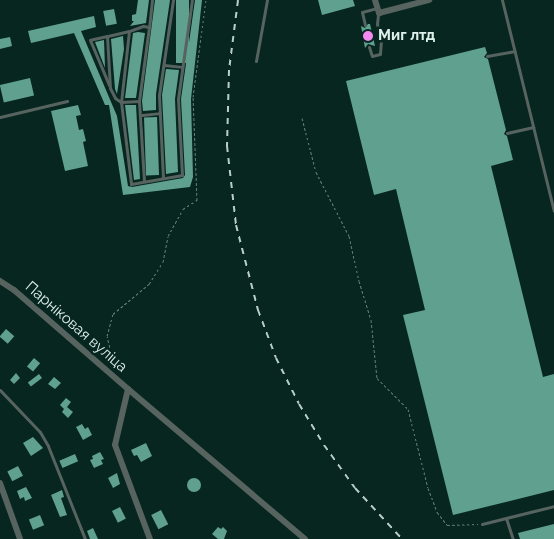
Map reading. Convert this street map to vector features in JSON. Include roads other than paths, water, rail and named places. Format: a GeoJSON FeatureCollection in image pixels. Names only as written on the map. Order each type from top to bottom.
{"type":"FeatureCollection","features":[{"type":"Feature","properties":{"kind":"street"},"geometry":{"type":"LineString","coordinates":[[375,0],[378,11],[429,0]]}},
{"type":"Feature","properties":{"kind":"street","name":"Парніковая вуліца"},"geometry":{"type":"LineString","coordinates":[[0,281],[128,389],[115,445],[150,539]]}},
{"type":"Feature","properties":{"kind":"street"},"geometry":{"type":"LineString","coordinates":[[128,389],[305,539]]}},
{"type":"Feature","properties":{"kind":"street"},"geometry":{"type":"LineString","coordinates":[[0,483],[20,539]]}},
{"type":"Feature","properties":{"kind":"lane"},"geometry":{"type":"LineString","coordinates":[[144,181],[142,114],[139,101],[152,0]]}},
{"type":"Feature","properties":{"kind":"lane"},"geometry":{"type":"LineString","coordinates":[[163,178],[159,95],[173,0]]}},
{"type":"Feature","properties":{"kind":"lane"},"geometry":{"type":"LineString","coordinates":[[129,31],[121,102],[131,184],[182,175],[178,99],[192,0]]}},
{"type":"Feature","properties":{"kind":"lane"},"geometry":{"type":"LineString","coordinates":[[256,61],[267,0]]}},
{"type":"Feature","properties":{"kind":"lane"},"geometry":{"type":"LineString","coordinates":[[502,0],[554,211]]}},
{"type":"Feature","properties":{"kind":"lane"},"geometry":{"type":"LineString","coordinates":[[365,25],[362,12],[378,11],[377,24],[381,48],[376,57],[372,56],[369,47]]}},
{"type":"Feature","properties":{"kind":"lane"},"geometry":{"type":"LineString","coordinates":[[139,101],[121,102],[115,98],[90,40],[144,26],[149,27]]}},
{"type":"Feature","properties":{"kind":"lane"},"geometry":{"type":"LineString","coordinates":[[107,36],[110,88]]}},
{"type":"Feature","properties":{"kind":"lane"},"geometry":{"type":"LineString","coordinates":[[488,56],[515,51]]}},
{"type":"Feature","properties":{"kind":"lane"},"geometry":{"type":"LineString","coordinates":[[164,65],[182,67]]}},
{"type":"Feature","properties":{"kind":"lane"},"geometry":{"type":"LineString","coordinates":[[0,117],[67,101]]}},
{"type":"Feature","properties":{"kind":"lane"},"geometry":{"type":"LineString","coordinates":[[142,114],[160,113]]}},
{"type":"Feature","properties":{"kind":"lane"},"geometry":{"type":"LineString","coordinates":[[506,133],[533,127]]}},
{"type":"Feature","properties":{"kind":"lane"},"geometry":{"type":"LineString","coordinates":[[0,390],[40,432],[48,446],[85,539]]}},
{"type":"Feature","properties":{"kind":"lane"},"geometry":{"type":"LineString","coordinates":[[482,524],[554,506]]}},
{"type":"Feature","properties":{"kind":"lane"},"geometry":{"type":"LineString","coordinates":[[506,518],[513,539]]}},
{"type":"Feature","properties":{"kind":"railway"},"geometry":{"type":"LineString","coordinates":[[238,0],[229,70],[227,146],[236,225],[258,310],[276,358],[299,404],[324,445],[355,488],[402,539]]}},
{"type":"Feature","properties":{"kind":"place","name":"Миг лтд"},"geometry":{"type":"Point","coordinates":[368,36]}}]}
